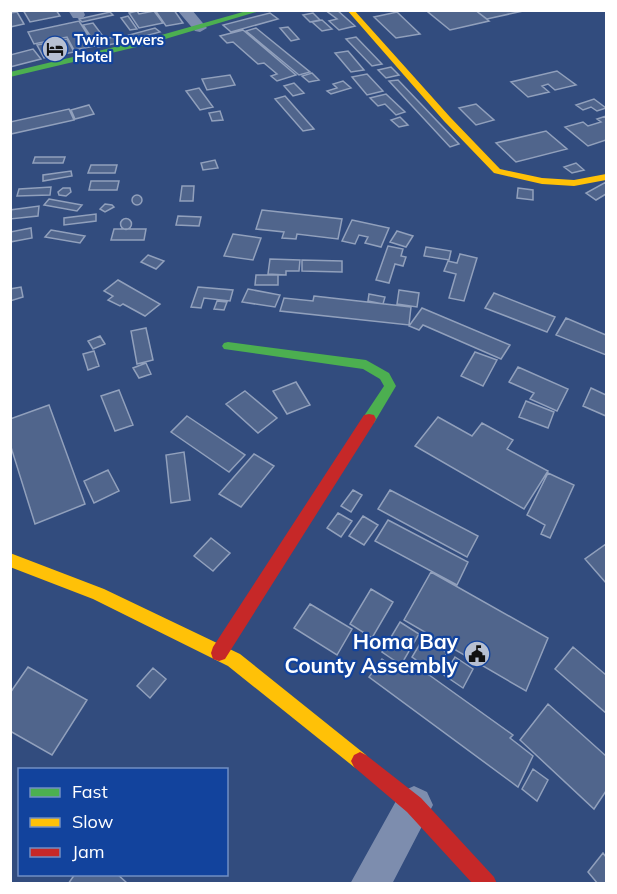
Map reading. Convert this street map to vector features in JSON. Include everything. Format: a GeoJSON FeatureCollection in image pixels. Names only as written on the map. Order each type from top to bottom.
{"type":"FeatureCollection","features":[{"type":"Feature","properties":{"kind":"street"},"geometry":{"type":"LineString","coordinates":[[184,10],[200,28]]}},
{"type":"Feature","properties":{"kind":"street"},"geometry":{"type":"LineString","coordinates":[[10,75],[200,28],[260,10]]}},
{"type":"Feature","properties":{"kind":"street"},"geometry":{"type":"LineString","coordinates":[[350,10],[447,119],[497,171],[542,181],[574,183],[606,177]]}},
{"type":"Feature","properties":{"kind":"street"},"geometry":{"type":"LineString","coordinates":[[219,653],[390,386],[385,376],[366,364],[228,346]]}},
{"type":"Feature","properties":{"kind":"street"},"geometry":{"type":"LineString","coordinates":[[10,560],[99,594],[234,660],[414,805],[487,884]]}},
{"type":"Feature","properties":{"kind":"street"},"geometry":{"type":"LineString","coordinates":[[370,884],[414,805]]}},
{"type":"Feature","properties":{"kind":"building"},"geometry":{"type":"Polygon","coordinates":[[[23,10],[56,10],[60,16],[30,22],[23,10]]]}},
{"type":"Feature","properties":{"kind":"building"},"geometry":{"type":"Polygon","coordinates":[[[155,10],[174,10],[183,23],[166,26],[155,10]]]}},
{"type":"Feature","properties":{"kind":"building"},"geometry":{"type":"Polygon","coordinates":[[[325,10],[337,10],[355,26],[339,30],[329,21],[337,19],[325,10]]]}},
{"type":"Feature","properties":{"kind":"building"},"geometry":{"type":"Polygon","coordinates":[[[475,10],[489,21],[450,30],[428,12],[475,10]]]}},
{"type":"Feature","properties":{"kind":"building"},"geometry":{"type":"Polygon","coordinates":[[[475,10],[522,10],[523,11],[487,19],[475,10]]]}},
{"type":"Feature","properties":{"kind":"building"},"geometry":{"type":"Polygon","coordinates":[[[137,11],[139,14],[154,11],[163,23],[139,28],[129,13],[137,11]]]}},
{"type":"Feature","properties":{"kind":"building"},"geometry":{"type":"Polygon","coordinates":[[[17,12],[24,24],[10,27],[10,13],[17,12]]]}},
{"type":"Feature","properties":{"kind":"building"},"geometry":{"type":"Polygon","coordinates":[[[110,12],[113,15],[82,22],[79,19],[110,12]]]}},
{"type":"Feature","properties":{"kind":"building"},"geometry":{"type":"Polygon","coordinates":[[[397,12],[420,34],[396,38],[374,17],[397,12]]]}},
{"type":"Feature","properties":{"kind":"building"},"geometry":{"type":"Polygon","coordinates":[[[270,13],[278,19],[231,32],[223,25],[270,13]]]}},
{"type":"Feature","properties":{"kind":"building"},"geometry":{"type":"Polygon","coordinates":[[[313,13],[320,20],[310,22],[303,15],[313,13]]]}},
{"type":"Feature","properties":{"kind":"building"},"geometry":{"type":"Polygon","coordinates":[[[128,16],[137,29],[130,30],[121,18],[128,16]]]}},
{"type":"Feature","properties":{"kind":"building"},"geometry":{"type":"Polygon","coordinates":[[[322,20],[332,29],[322,31],[312,22],[322,20]]]}},
{"type":"Feature","properties":{"kind":"building"},"geometry":{"type":"Polygon","coordinates":[[[79,21],[95,46],[74,50],[67,37],[34,44],[28,32],[79,21]]]}},
{"type":"Feature","properties":{"kind":"building"},"geometry":{"type":"Polygon","coordinates":[[[93,23],[102,35],[91,37],[83,25],[93,23]]]}},
{"type":"Feature","properties":{"kind":"building"},"geometry":{"type":"Polygon","coordinates":[[[288,27],[299,39],[291,41],[280,28],[288,27]]]}},
{"type":"Feature","properties":{"kind":"building"},"geometry":{"type":"Polygon","coordinates":[[[155,28],[160,32],[134,39],[129,35],[155,28]]]}},
{"type":"Feature","properties":{"kind":"building"},"geometry":{"type":"Polygon","coordinates":[[[256,28],[310,72],[299,75],[246,31],[256,28]]]}},
{"type":"Feature","properties":{"kind":"building"},"geometry":{"type":"Polygon","coordinates":[[[243,30],[296,75],[277,81],[271,76],[277,74],[264,63],[258,64],[233,42],[227,43],[220,36],[243,30]]]}},
{"type":"Feature","properties":{"kind":"building"},"geometry":{"type":"Polygon","coordinates":[[[115,37],[118,43],[98,47],[95,40],[115,37]]]}},
{"type":"Feature","properties":{"kind":"building"},"geometry":{"type":"Polygon","coordinates":[[[356,37],[382,64],[372,66],[346,39],[356,37]]]}},
{"type":"Feature","properties":{"kind":"building","name":"Twin Towers Hotel"},"geometry":{"type":"Polygon","coordinates":[[[67,39],[74,52],[44,58],[37,45],[67,39]]]}},
{"type":"Feature","properties":{"kind":"building"},"geometry":{"type":"Polygon","coordinates":[[[33,49],[41,59],[10,67],[10,55],[33,49]]]}},
{"type":"Feature","properties":{"kind":"building"},"geometry":{"type":"Polygon","coordinates":[[[348,51],[364,70],[351,72],[335,53],[348,51]]]}},
{"type":"Feature","properties":{"kind":"building"},"geometry":{"type":"Polygon","coordinates":[[[391,67],[399,75],[386,78],[378,70],[391,67]]]}},
{"type":"Feature","properties":{"kind":"building"},"geometry":{"type":"Polygon","coordinates":[[[557,71],[576,85],[555,90],[548,84],[542,86],[549,92],[528,97],[511,82],[557,71]]]}},
{"type":"Feature","properties":{"kind":"building"},"geometry":{"type":"Polygon","coordinates":[[[312,73],[319,80],[309,82],[302,76],[312,73]]]}},
{"type":"Feature","properties":{"kind":"building"},"geometry":{"type":"Polygon","coordinates":[[[367,74],[383,91],[367,95],[352,77],[367,74]]]}},
{"type":"Feature","properties":{"kind":"building"},"geometry":{"type":"Polygon","coordinates":[[[230,75],[235,85],[207,90],[202,79],[230,75]]]}},
{"type":"Feature","properties":{"kind":"building"},"geometry":{"type":"Polygon","coordinates":[[[398,80],[459,144],[450,147],[389,81],[398,80]]]}},
{"type":"Feature","properties":{"kind":"building"},"geometry":{"type":"Polygon","coordinates":[[[343,81],[351,88],[331,94],[327,91],[337,88],[333,84],[343,81]]]}},
{"type":"Feature","properties":{"kind":"building"},"geometry":{"type":"Polygon","coordinates":[[[294,83],[304,93],[293,96],[284,86],[294,83]]]}},
{"type":"Feature","properties":{"kind":"building"},"geometry":{"type":"Polygon","coordinates":[[[199,88],[213,107],[200,110],[186,91],[199,88]]]}},
{"type":"Feature","properties":{"kind":"building"},"geometry":{"type":"Polygon","coordinates":[[[386,94],[405,112],[396,115],[385,104],[378,106],[370,98],[386,94]]]}},
{"type":"Feature","properties":{"kind":"building"},"geometry":{"type":"Polygon","coordinates":[[[285,96],[314,129],[303,131],[275,99],[285,96]]]}},
{"type":"Feature","properties":{"kind":"building"},"geometry":{"type":"Polygon","coordinates":[[[594,99],[606,108],[597,111],[591,107],[583,110],[576,105],[594,99]]]}},
{"type":"Feature","properties":{"kind":"building"},"geometry":{"type":"Polygon","coordinates":[[[476,104],[494,120],[476,125],[459,108],[476,104]]]}},
{"type":"Feature","properties":{"kind":"building"},"geometry":{"type":"Polygon","coordinates":[[[89,105],[94,114],[75,119],[71,110],[89,105]]]}},
{"type":"Feature","properties":{"kind":"building"},"geometry":{"type":"Polygon","coordinates":[[[69,109],[74,120],[11,134],[10,122],[69,109]]]}},
{"type":"Feature","properties":{"kind":"building"},"geometry":{"type":"Polygon","coordinates":[[[220,111],[223,120],[212,121],[209,113],[220,111]]]}},
{"type":"Feature","properties":{"kind":"building"},"geometry":{"type":"Polygon","coordinates":[[[606,116],[606,140],[588,146],[565,127],[583,122],[588,126],[601,122],[597,119],[606,116]]]}},
{"type":"Feature","properties":{"kind":"building"},"geometry":{"type":"Polygon","coordinates":[[[400,117],[408,125],[399,127],[391,120],[400,117]]]}},
{"type":"Feature","properties":{"kind":"building"},"geometry":{"type":"Polygon","coordinates":[[[546,131],[567,149],[516,162],[496,143],[546,131]]]}},
{"type":"Feature","properties":{"kind":"building"},"geometry":{"type":"Polygon","coordinates":[[[35,157],[65,157],[63,163],[33,163],[35,157]]]}},
{"type":"Feature","properties":{"kind":"building"},"geometry":{"type":"Polygon","coordinates":[[[215,160],[218,168],[203,170],[201,163],[215,160]]]}},
{"type":"Feature","properties":{"kind":"building"},"geometry":{"type":"Polygon","coordinates":[[[576,163],[584,170],[572,173],[564,167],[576,163]]]}},
{"type":"Feature","properties":{"kind":"building"},"geometry":{"type":"Polygon","coordinates":[[[91,165],[117,165],[115,173],[88,173],[91,165]]]}},
{"type":"Feature","properties":{"kind":"building"},"geometry":{"type":"Polygon","coordinates":[[[71,171],[72,176],[43,181],[43,175],[71,171]]]}},
{"type":"Feature","properties":{"kind":"building"},"geometry":{"type":"Polygon","coordinates":[[[91,181],[119,181],[117,190],[89,190],[91,181]]]}},
{"type":"Feature","properties":{"kind":"building"},"geometry":{"type":"Polygon","coordinates":[[[606,182],[606,194],[596,200],[586,193],[606,182]]]}},
{"type":"Feature","properties":{"kind":"building"},"geometry":{"type":"Polygon","coordinates":[[[182,186],[194,186],[193,201],[180,201],[182,186]]]}},
{"type":"Feature","properties":{"kind":"building"},"geometry":{"type":"Polygon","coordinates":[[[51,187],[50,195],[17,196],[19,189],[51,187]]]}},
{"type":"Feature","properties":{"kind":"building"},"geometry":{"type":"Polygon","coordinates":[[[63,188],[70,188],[71,192],[66,196],[59,195],[58,192],[63,188]]]}},
{"type":"Feature","properties":{"kind":"building"},"geometry":{"type":"Polygon","coordinates":[[[518,188],[533,190],[533,200],[517,198],[518,188]]]}},
{"type":"Feature","properties":{"kind":"building"},"geometry":{"type":"Polygon","coordinates":[[[137,195],[141,196],[141,204],[137,205],[133,204],[132,200],[133,196],[137,195]]]}},
{"type":"Feature","properties":{"kind":"building"},"geometry":{"type":"Polygon","coordinates":[[[49,199],[82,205],[77,211],[44,205],[49,199]]]}},
{"type":"Feature","properties":{"kind":"building"},"geometry":{"type":"Polygon","coordinates":[[[105,204],[114,207],[105,212],[100,209],[105,204]]]}},
{"type":"Feature","properties":{"kind":"building"},"geometry":{"type":"Polygon","coordinates":[[[39,206],[38,216],[10,219],[10,210],[39,206]]]}},
{"type":"Feature","properties":{"kind":"building"},"geometry":{"type":"Polygon","coordinates":[[[262,210],[342,219],[338,239],[297,234],[296,239],[282,238],[284,232],[256,229],[262,210]]]}},
{"type":"Feature","properties":{"kind":"building"},"geometry":{"type":"Polygon","coordinates":[[[96,214],[96,221],[64,225],[64,218],[96,214]]]}},
{"type":"Feature","properties":{"kind":"building"},"geometry":{"type":"Polygon","coordinates":[[[178,216],[201,217],[199,226],[176,225],[178,216]]]}},
{"type":"Feature","properties":{"kind":"building"},"geometry":{"type":"Polygon","coordinates":[[[126,219],[130,220],[130,228],[126,229],[122,228],[121,224],[122,220],[126,219]]]}},
{"type":"Feature","properties":{"kind":"building"},"geometry":{"type":"Polygon","coordinates":[[[352,220],[389,228],[381,247],[365,243],[368,237],[359,235],[355,244],[342,241],[352,220]]]}},
{"type":"Feature","properties":{"kind":"building"},"geometry":{"type":"Polygon","coordinates":[[[31,228],[32,238],[10,242],[10,232],[31,228]]]}},
{"type":"Feature","properties":{"kind":"building"},"geometry":{"type":"Polygon","coordinates":[[[114,229],[146,229],[144,240],[111,240],[114,229]]]}},
{"type":"Feature","properties":{"kind":"building"},"geometry":{"type":"Polygon","coordinates":[[[51,230],[85,236],[80,243],[45,237],[51,230]]]}},
{"type":"Feature","properties":{"kind":"building"},"geometry":{"type":"Polygon","coordinates":[[[397,231],[413,236],[406,247],[390,242],[397,231]]]}},
{"type":"Feature","properties":{"kind":"building"},"geometry":{"type":"Polygon","coordinates":[[[233,234],[261,238],[253,260],[224,256],[233,234]]]}},
{"type":"Feature","properties":{"kind":"building"},"geometry":{"type":"Polygon","coordinates":[[[388,246],[403,249],[401,256],[406,257],[403,266],[395,264],[389,283],[376,280],[388,246]]]}},
{"type":"Feature","properties":{"kind":"building"},"geometry":{"type":"Polygon","coordinates":[[[426,247],[451,251],[449,260],[424,256],[426,247]]]}},
{"type":"Feature","properties":{"kind":"building"},"geometry":{"type":"Polygon","coordinates":[[[460,254],[477,258],[464,301],[449,298],[456,274],[444,271],[448,261],[457,263],[460,254]]]}},
{"type":"Feature","properties":{"kind":"building"},"geometry":{"type":"Polygon","coordinates":[[[148,255],[164,261],[156,269],[141,262],[148,255]]]}},
{"type":"Feature","properties":{"kind":"building"},"geometry":{"type":"Polygon","coordinates":[[[270,259],[300,260],[299,271],[286,271],[286,275],[268,274],[270,259]]]}},
{"type":"Feature","properties":{"kind":"building"},"geometry":{"type":"Polygon","coordinates":[[[302,260],[342,261],[342,272],[302,271],[302,260]]]}},
{"type":"Feature","properties":{"kind":"building"},"geometry":{"type":"Polygon","coordinates":[[[256,275],[278,275],[278,285],[255,285],[256,275]]]}},
{"type":"Feature","properties":{"kind":"building"},"geometry":{"type":"Polygon","coordinates":[[[118,280],[160,304],[145,316],[123,304],[120,306],[108,300],[113,296],[104,291],[118,280]]]}},
{"type":"Feature","properties":{"kind":"building"},"geometry":{"type":"Polygon","coordinates":[[[21,287],[23,297],[10,301],[10,289],[21,287]]]}},
{"type":"Feature","properties":{"kind":"building"},"geometry":{"type":"Polygon","coordinates":[[[198,287],[233,290],[230,301],[204,298],[201,308],[191,307],[198,287]]]}},
{"type":"Feature","properties":{"kind":"building"},"geometry":{"type":"Polygon","coordinates":[[[248,289],[280,295],[275,307],[242,302],[248,289]]]}},
{"type":"Feature","properties":{"kind":"building"},"geometry":{"type":"Polygon","coordinates":[[[399,290],[419,293],[417,307],[397,304],[399,290]]]}},
{"type":"Feature","properties":{"kind":"building"},"geometry":{"type":"Polygon","coordinates":[[[494,293],[555,317],[547,332],[485,308],[494,293]]]}},
{"type":"Feature","properties":{"kind":"building"},"geometry":{"type":"Polygon","coordinates":[[[369,294],[385,297],[383,304],[368,301],[369,294]]]}},
{"type":"Feature","properties":{"kind":"building"},"geometry":{"type":"Polygon","coordinates":[[[314,296],[411,307],[409,325],[280,311],[284,298],[313,301],[314,296]]]}},
{"type":"Feature","properties":{"kind":"building"},"geometry":{"type":"Polygon","coordinates":[[[217,301],[227,302],[224,310],[214,309],[217,301]]]}},
{"type":"Feature","properties":{"kind":"building"},"geometry":{"type":"Polygon","coordinates":[[[422,308],[510,345],[501,359],[423,325],[419,330],[409,326],[422,308]]]}},
{"type":"Feature","properties":{"kind":"building"},"geometry":{"type":"Polygon","coordinates":[[[566,318],[606,335],[606,355],[556,335],[566,318]]]}},
{"type":"Feature","properties":{"kind":"building"},"geometry":{"type":"Polygon","coordinates":[[[146,328],[153,360],[137,364],[131,331],[146,328]]]}},
{"type":"Feature","properties":{"kind":"building"},"geometry":{"type":"Polygon","coordinates":[[[100,336],[105,344],[93,349],[88,341],[100,336]]]}},
{"type":"Feature","properties":{"kind":"building"},"geometry":{"type":"Polygon","coordinates":[[[94,351],[99,366],[88,370],[83,354],[94,351]]]}},
{"type":"Feature","properties":{"kind":"building"},"geometry":{"type":"Polygon","coordinates":[[[475,352],[497,360],[483,386],[461,376],[475,352]]]}},
{"type":"Feature","properties":{"kind":"building"},"geometry":{"type":"Polygon","coordinates":[[[146,363],[151,374],[139,378],[133,368],[146,363]]]}},
{"type":"Feature","properties":{"kind":"building"},"geometry":{"type":"Polygon","coordinates":[[[518,367],[568,389],[557,411],[530,399],[534,393],[509,382],[518,367]]]}},
{"type":"Feature","properties":{"kind":"building"},"geometry":{"type":"Polygon","coordinates":[[[296,382],[310,405],[287,414],[273,391],[296,382]]]}},
{"type":"Feature","properties":{"kind":"building"},"geometry":{"type":"Polygon","coordinates":[[[591,388],[606,395],[606,416],[583,406],[591,388]]]}},
{"type":"Feature","properties":{"kind":"building"},"geometry":{"type":"Polygon","coordinates":[[[119,390],[133,425],[115,431],[101,396],[119,390]]]}},
{"type":"Feature","properties":{"kind":"building"},"geometry":{"type":"Polygon","coordinates":[[[245,391],[277,418],[258,433],[226,404],[245,391]]]}},
{"type":"Feature","properties":{"kind":"building"},"geometry":{"type":"Polygon","coordinates":[[[526,401],[554,412],[548,428],[519,417],[526,401]]]}},
{"type":"Feature","properties":{"kind":"building"},"geometry":{"type":"Polygon","coordinates":[[[49,405],[85,504],[35,524],[10,444],[10,419],[49,405]]]}},
{"type":"Feature","properties":{"kind":"building"},"geometry":{"type":"Polygon","coordinates":[[[187,416],[245,455],[229,472],[171,432],[187,416]]]}},
{"type":"Feature","properties":{"kind":"building"},"geometry":{"type":"Polygon","coordinates":[[[438,417],[472,436],[482,423],[513,440],[507,449],[548,471],[524,509],[415,446],[438,417]]]}},
{"type":"Feature","properties":{"kind":"building"},"geometry":{"type":"Polygon","coordinates":[[[184,452],[190,500],[171,503],[166,455],[184,452]]]}},
{"type":"Feature","properties":{"kind":"building"},"geometry":{"type":"Polygon","coordinates":[[[254,454],[274,466],[241,507],[219,494],[254,454]]]}},
{"type":"Feature","properties":{"kind":"building"},"geometry":{"type":"Polygon","coordinates":[[[108,470],[119,491],[94,503],[84,481],[108,470]]]}},
{"type":"Feature","properties":{"kind":"building"},"geometry":{"type":"Polygon","coordinates":[[[548,473],[574,485],[550,538],[541,534],[545,525],[527,515],[548,473]]]}},
{"type":"Feature","properties":{"kind":"building"},"geometry":{"type":"Polygon","coordinates":[[[353,490],[362,495],[351,512],[341,506],[353,490]]]}},
{"type":"Feature","properties":{"kind":"building"},"geometry":{"type":"Polygon","coordinates":[[[390,490],[478,536],[467,557],[378,509],[390,490]]]}},
{"type":"Feature","properties":{"kind":"building"},"geometry":{"type":"Polygon","coordinates":[[[338,513],[352,521],[341,537],[327,528],[338,513]]]}},
{"type":"Feature","properties":{"kind":"building"},"geometry":{"type":"Polygon","coordinates":[[[363,516],[378,525],[364,545],[349,536],[363,516]]]}},
{"type":"Feature","properties":{"kind":"building"},"geometry":{"type":"Polygon","coordinates":[[[388,520],[468,562],[457,585],[375,541],[388,520]]]}},
{"type":"Feature","properties":{"kind":"building"},"geometry":{"type":"Polygon","coordinates":[[[211,538],[230,553],[213,571],[194,556],[211,538]]]}},
{"type":"Feature","properties":{"kind":"building"},"geometry":{"type":"Polygon","coordinates":[[[606,544],[606,583],[585,559],[606,544]]]}},
{"type":"Feature","properties":{"kind":"building"},"geometry":{"type":"Polygon","coordinates":[[[431,572],[548,638],[526,691],[404,620],[431,572]]]}},
{"type":"Feature","properties":{"kind":"building"},"geometry":{"type":"Polygon","coordinates":[[[371,589],[393,602],[372,638],[350,624],[371,589]]]}},
{"type":"Feature","properties":{"kind":"building"},"geometry":{"type":"Polygon","coordinates":[[[310,604],[352,629],[337,655],[294,628],[310,604]]]}},
{"type":"Feature","properties":{"kind":"building"},"geometry":{"type":"Polygon","coordinates":[[[400,622],[419,634],[401,665],[382,652],[400,622]]]}},
{"type":"Feature","properties":{"kind":"building"},"geometry":{"type":"Polygon","coordinates":[[[424,637],[447,653],[435,673],[412,657],[424,637]]]}},
{"type":"Feature","properties":{"kind":"building"},"geometry":{"type":"Polygon","coordinates":[[[573,647],[606,675],[606,713],[555,669],[573,647]]]}},
{"type":"Feature","properties":{"kind":"building"},"geometry":{"type":"Polygon","coordinates":[[[455,657],[473,669],[463,688],[444,675],[455,657]]]}},
{"type":"Feature","properties":{"kind":"building"},"geometry":{"type":"Polygon","coordinates":[[[382,659],[403,674],[411,662],[513,735],[510,738],[533,756],[518,787],[369,677],[382,659]]]}},
{"type":"Feature","properties":{"kind":"building"},"geometry":{"type":"Polygon","coordinates":[[[28,667],[87,700],[52,755],[10,731],[10,693],[28,667]]]}},
{"type":"Feature","properties":{"kind":"building"},"geometry":{"type":"Polygon","coordinates":[[[153,668],[166,679],[150,698],[137,686],[153,668]]]}},
{"type":"Feature","properties":{"kind":"building"},"geometry":{"type":"Polygon","coordinates":[[[548,704],[606,756],[606,791],[594,809],[520,740],[548,704]]]}},
{"type":"Feature","properties":{"kind":"building"},"geometry":{"type":"Polygon","coordinates":[[[533,769],[548,780],[537,801],[522,789],[533,769]]]}},
{"type":"Feature","properties":{"kind":"building"},"geometry":{"type":"Polygon","coordinates":[[[603,853],[606,857],[606,884],[598,884],[588,872],[603,853]]]}},
{"type":"Feature","properties":{"kind":"building"},"geometry":{"type":"Polygon","coordinates":[[[74,876],[119,876],[127,883],[68,884],[74,876]]]}},
{"type":"Feature","properties":{"kind":"traffic: fast"},"geometry":{"type":"LineString","coordinates":[[10,75],[142,43],[260,10]]}},
{"type":"Feature","properties":{"kind":"traffic: fast"},"geometry":{"type":"LineString","coordinates":[[228,346],[366,365],[385,376],[390,386],[369,419]]}},
{"type":"Feature","properties":{"kind":"traffic: slow"},"geometry":{"type":"LineString","coordinates":[[350,10],[447,119],[497,171],[542,181],[574,183],[606,177]]}},
{"type":"Feature","properties":{"kind":"traffic: slow"},"geometry":{"type":"LineString","coordinates":[[10,560],[98,594],[234,660],[360,761]]}},
{"type":"Feature","properties":{"kind":"traffic: jam"},"geometry":{"type":"LineString","coordinates":[[219,653],[369,419]]}},
{"type":"Feature","properties":{"kind":"traffic: jam"},"geometry":{"type":"LineString","coordinates":[[360,761],[414,805],[487,884]]}},
{"type":"Feature","properties":{"kind":"place","name":"Twin Towers Hotel"},"geometry":{"type":"Point","coordinates":[55,49]}},
{"type":"Feature","properties":{"kind":"place","name":"Homa Bay County Assembly"},"geometry":{"type":"Point","coordinates":[477,654]}}]}
